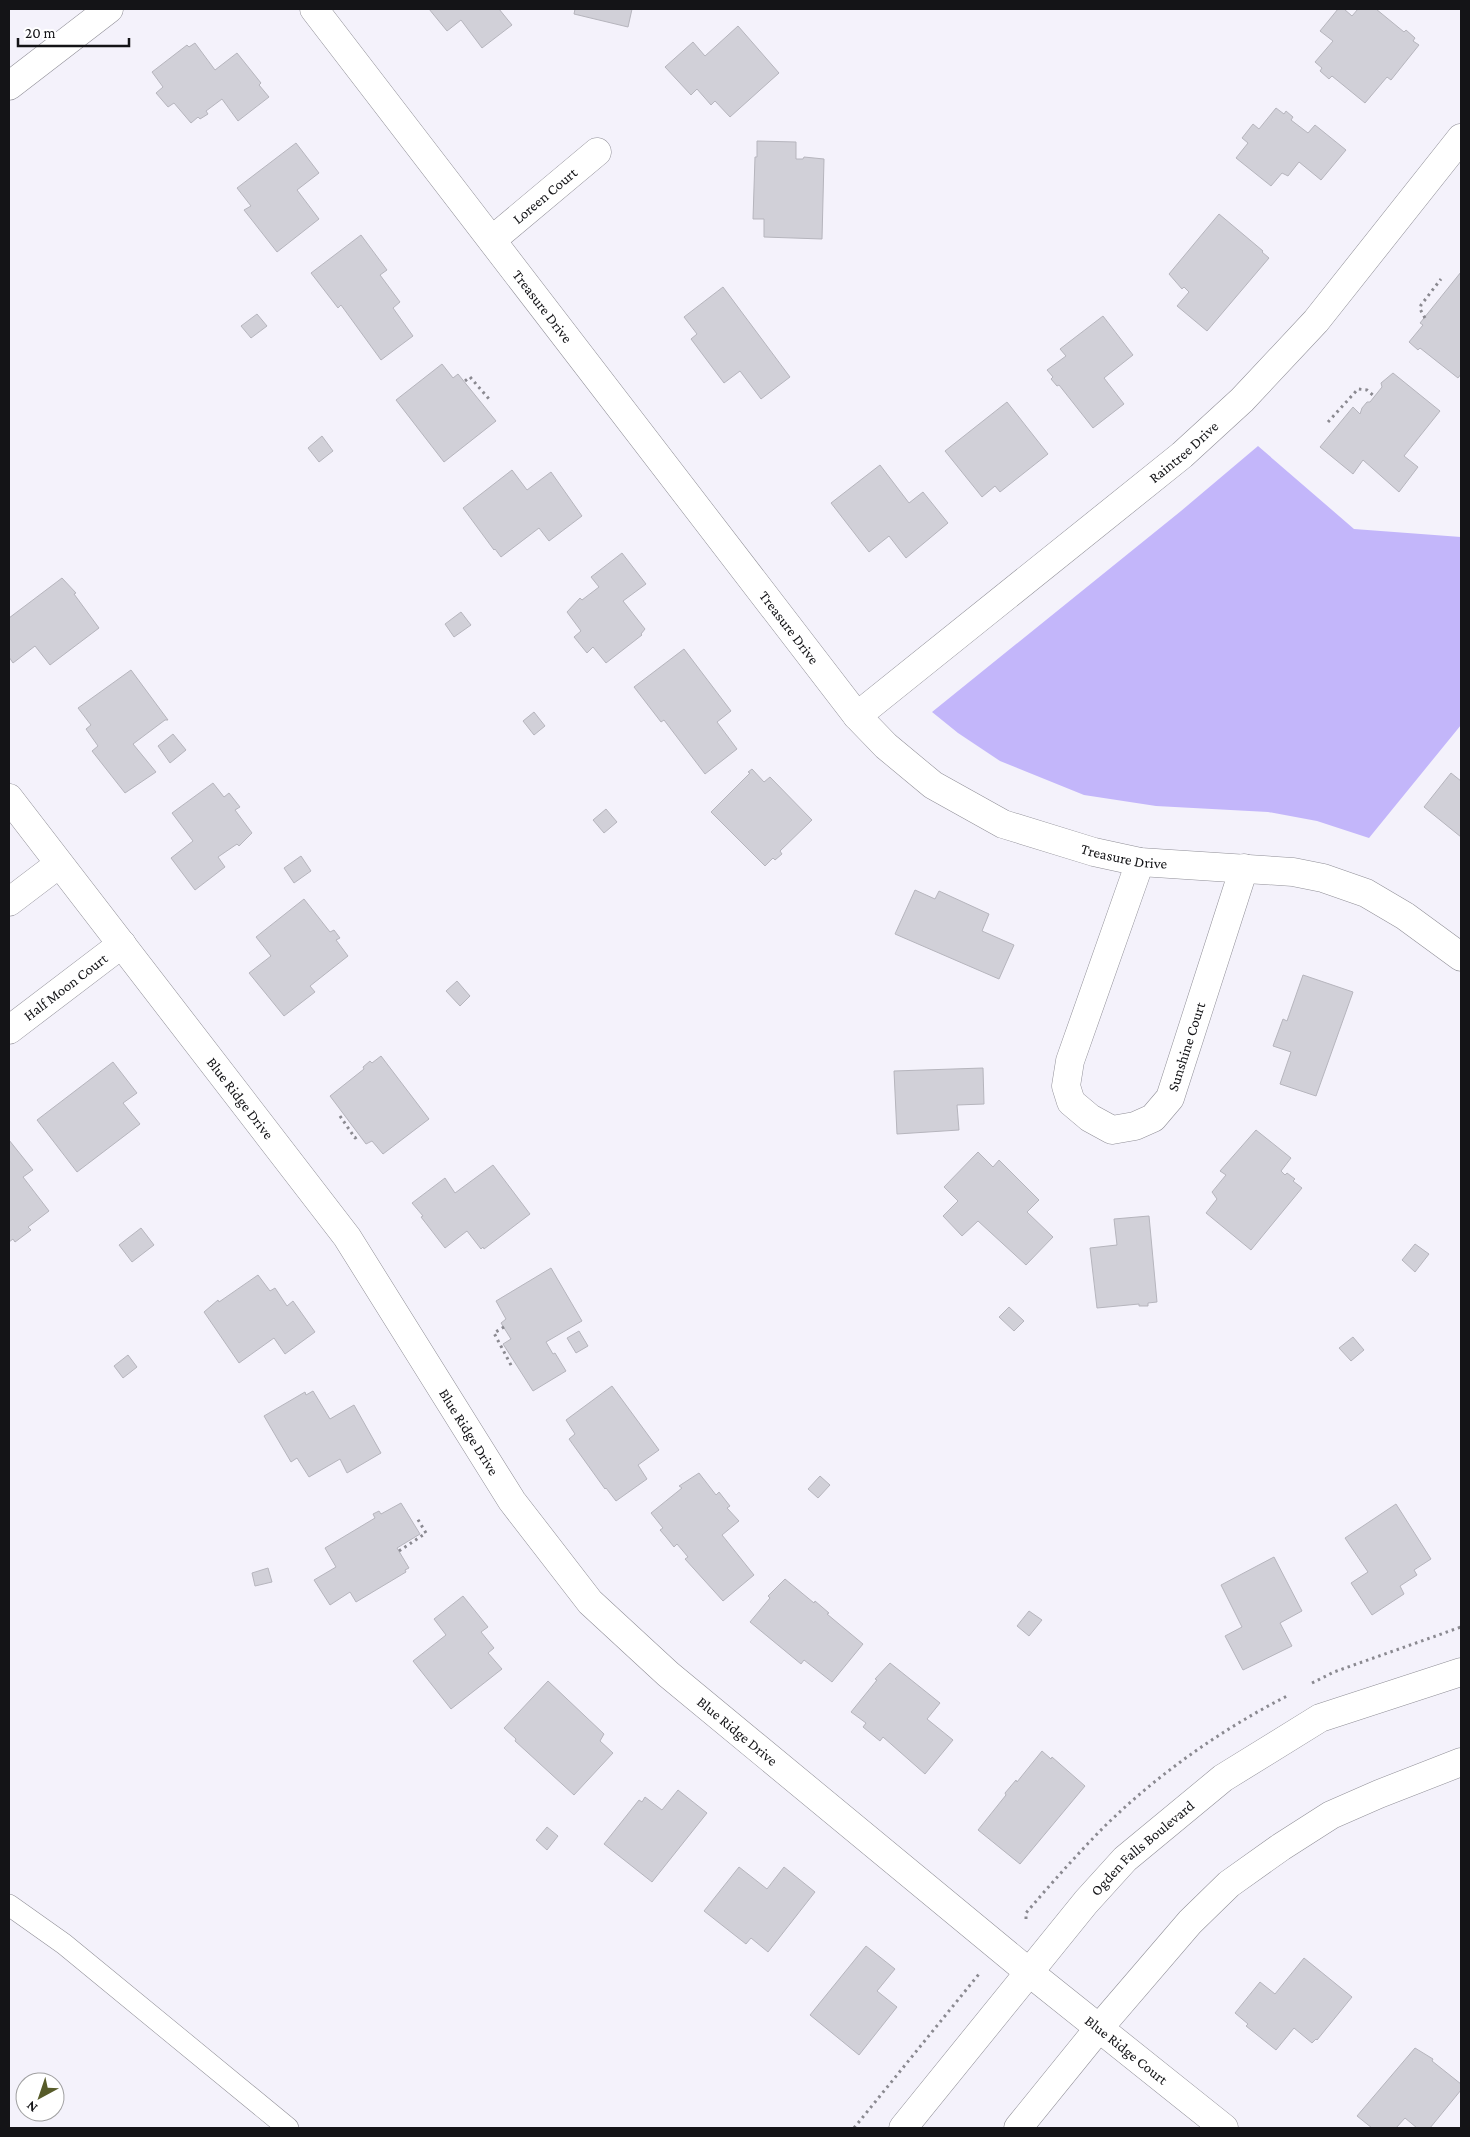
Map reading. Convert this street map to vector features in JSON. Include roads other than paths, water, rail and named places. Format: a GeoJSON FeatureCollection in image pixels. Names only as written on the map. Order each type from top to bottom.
{"type":"FeatureCollection","features":[{"type":"Feature","properties":{"kind":"street"},"geometry":{"type":"LineString","coordinates":[[9,86],[109,9]]}},
{"type":"Feature","properties":{"kind":"street","name":"Treasure Drive"},"geometry":{"type":"LineString","coordinates":[[314,9],[857,716],[886,746],[933,785],[1003,824],[1094,852],[1140,862],[1293,872],[1322,878],[1366,893],[1404,916],[1461,957]]}},
{"type":"Feature","properties":{"kind":"street","name":"Raintree Drive"},"geometry":{"type":"LineString","coordinates":[[857,716],[1182,455],[1242,400],[1316,321],[1461,138]]}},
{"type":"Feature","properties":{"kind":"street","name":"Loreen Court"},"geometry":{"type":"LineString","coordinates":[[492,240],[598,152]]}},
{"type":"Feature","properties":{"kind":"street","name":"Blue Ridge Drive"},"geometry":{"type":"LineString","coordinates":[[9,798],[347,1237],[512,1501],[590,1602],[668,1674],[1030,1973]]}},
{"type":"Feature","properties":{"kind":"street","name":"Sunshine Court"},"geometry":{"type":"LineString","coordinates":[[1140,862],[1070,1061],[1066,1086],[1072,1102],[1090,1118],[1112,1130],[1135,1126],[1153,1118],[1170,1098],[1244,868]]}},
{"type":"Feature","properties":{"kind":"street"},"geometry":{"type":"LineString","coordinates":[[9,902],[59,864]]}},
{"type":"Feature","properties":{"kind":"street","name":"Half Moon Court"},"geometry":{"type":"LineString","coordinates":[[9,1030],[122,944]]}},
{"type":"Feature","properties":{"kind":"street","name":"Ogden Falls Boulevard"},"geometry":{"type":"LineString","coordinates":[[903,2128],[1086,1902],[1124,1859],[1223,1778],[1320,1718],[1461,1672]]}},
{"type":"Feature","properties":{"kind":"street"},"geometry":{"type":"LineString","coordinates":[[1018,2128],[1099,2028],[1190,1922],[1229,1884],[1281,1847],[1331,1815],[1461,1762]]}},
{"type":"Feature","properties":{"kind":"street","name":"Blue Ridge Court"},"geometry":{"type":"LineString","coordinates":[[1030,1973],[1224,2128]]}},
{"type":"Feature","properties":{"kind":"lane"},"geometry":{"type":"LineString","coordinates":[[9,1905],[71,1949],[288,2128]]}}]}
